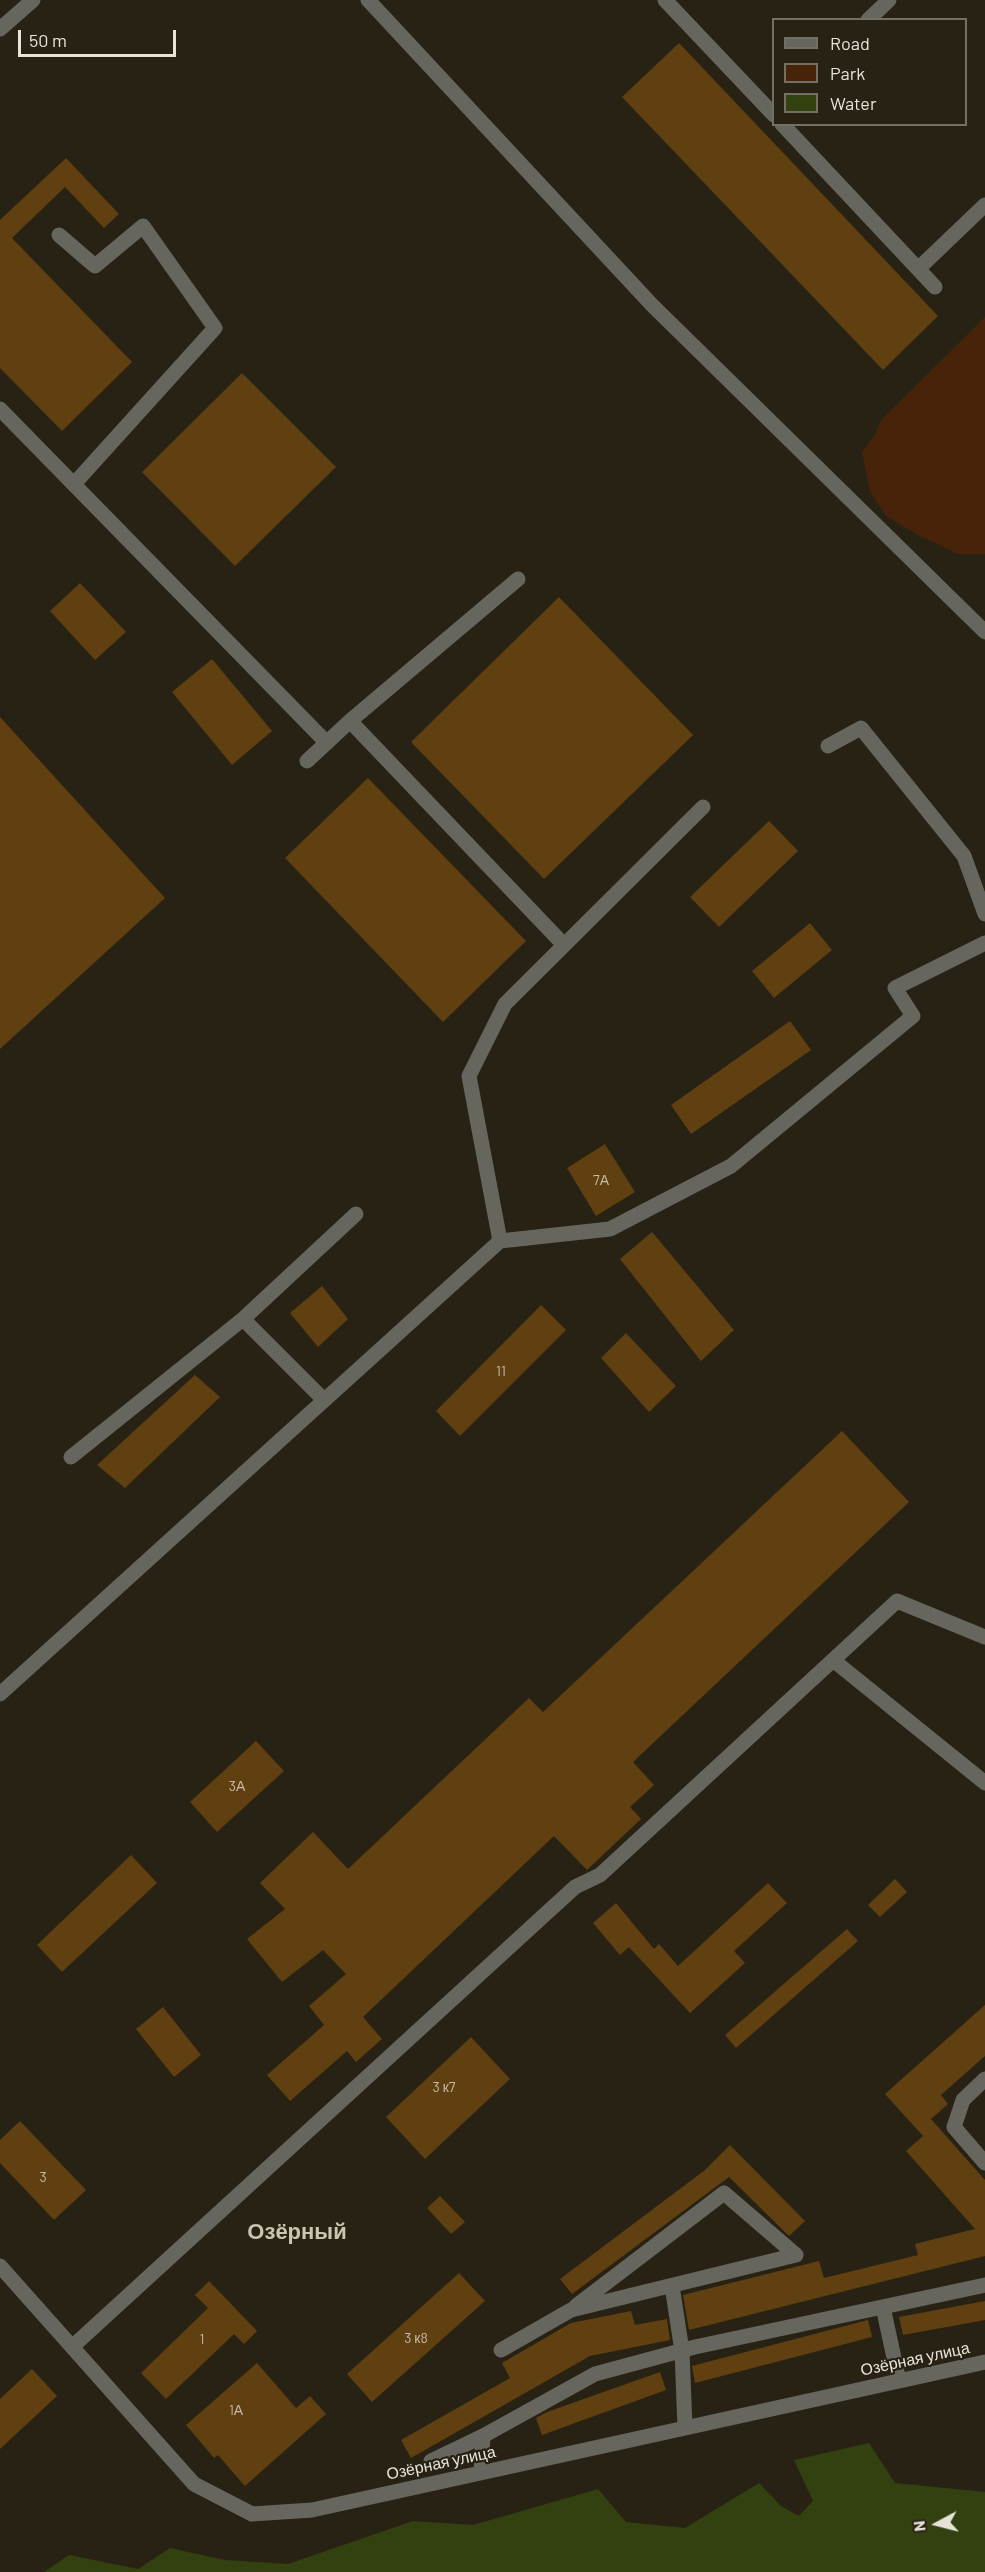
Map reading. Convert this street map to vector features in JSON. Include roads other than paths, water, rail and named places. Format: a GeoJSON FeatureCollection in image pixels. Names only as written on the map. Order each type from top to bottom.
{"type":"FeatureCollection","features":[{"type":"Feature","properties":{"kind":"street"},"geometry":{"type":"LineString","coordinates":[[0,29],[33,0]]}},
{"type":"Feature","properties":{"kind":"street"},"geometry":{"type":"LineString","coordinates":[[368,0],[652,305],[985,632]]}},
{"type":"Feature","properties":{"kind":"street"},"geometry":{"type":"LineString","coordinates":[[665,0],[772,112]]}},
{"type":"Feature","properties":{"kind":"street"},"geometry":{"type":"LineString","coordinates":[[870,18],[889,0]]}},
{"type":"Feature","properties":{"kind":"street"},"geometry":{"type":"LineString","coordinates":[[784,126],[935,286]]}},
{"type":"Feature","properties":{"kind":"street"},"geometry":{"type":"LineString","coordinates":[[918,268],[985,205]]}},
{"type":"Feature","properties":{"kind":"street"},"geometry":{"type":"LineString","coordinates":[[59,235],[95,266],[142,225],[216,328],[74,484]]}},
{"type":"Feature","properties":{"kind":"street"},"geometry":{"type":"LineString","coordinates":[[0,409],[327,742]]}},
{"type":"Feature","properties":{"kind":"street"},"geometry":{"type":"LineString","coordinates":[[307,760],[518,579]]}},
{"type":"Feature","properties":{"kind":"street"},"geometry":{"type":"LineString","coordinates":[[350,722],[564,945]]}},
{"type":"Feature","properties":{"kind":"street"},"geometry":{"type":"LineString","coordinates":[[828,746],[861,728],[964,856],[985,914]]}},
{"type":"Feature","properties":{"kind":"street"},"geometry":{"type":"LineString","coordinates":[[500,1241],[469,1076],[505,1004],[703,807]]}},
{"type":"Feature","properties":{"kind":"street"},"geometry":{"type":"LineString","coordinates":[[0,1694],[500,1241],[610,1229],[731,1166],[913,1016],[895,988],[985,943]]}},
{"type":"Feature","properties":{"kind":"street"},"geometry":{"type":"LineString","coordinates":[[71,1457],[243,1319],[356,1214]]}},
{"type":"Feature","properties":{"kind":"street"},"geometry":{"type":"LineString","coordinates":[[243,1319],[324,1400]]}},
{"type":"Feature","properties":{"kind":"street"},"geometry":{"type":"LineString","coordinates":[[72,2347],[566,1895],[575,1887],[600,1875],[897,1601],[985,1638]]}},
{"type":"Feature","properties":{"kind":"street"},"geometry":{"type":"LineString","coordinates":[[833,1660],[985,1783]]}},
{"type":"Feature","properties":{"kind":"street"},"geometry":{"type":"LineString","coordinates":[[985,2079],[963,2100],[954,2127],[985,2163]]}},
{"type":"Feature","properties":{"kind":"street"},"geometry":{"type":"LineString","coordinates":[[501,2350],[571,2310],[723,2193],[796,2254],[571,2310]]}},
{"type":"Feature","properties":{"kind":"street","name":"Озёрная улица"},"geometry":{"type":"LineString","coordinates":[[0,2266],[194,2484],[252,2514],[312,2510],[985,2362]]}},
{"type":"Feature","properties":{"kind":"street"},"geometry":{"type":"LineString","coordinates":[[431,2461],[483,2436],[595,2374],[682,2351],[985,2285]]}},
{"type":"Feature","properties":{"kind":"street"},"geometry":{"type":"LineString","coordinates":[[672,2286],[682,2351],[685,2428]]}},
{"type":"Feature","properties":{"kind":"street"},"geometry":{"type":"LineString","coordinates":[[882,2307],[899,2381]]}},
{"type":"Feature","properties":{"kind":"street"},"geometry":{"type":"LineString","coordinates":[[481,2473],[483,2436]]}},
{"type":"Feature","properties":{"kind":"water"},"geometry":{"type":"Polygon","coordinates":[[[869,2443],[895,2483],[985,2492],[985,2572],[44,2572],[69,2555],[138,2569],[170,2548],[225,2560],[288,2564],[413,2521],[473,2525],[598,2489],[626,2522],[685,2528],[759,2483],[781,2506],[799,2516],[813,2501],[794,2460],[869,2443]]]}},
{"type":"Feature","properties":{"kind":"district","name":"Озёрный"},"geometry":{"type":"Point","coordinates":[297,2232]}}]}
